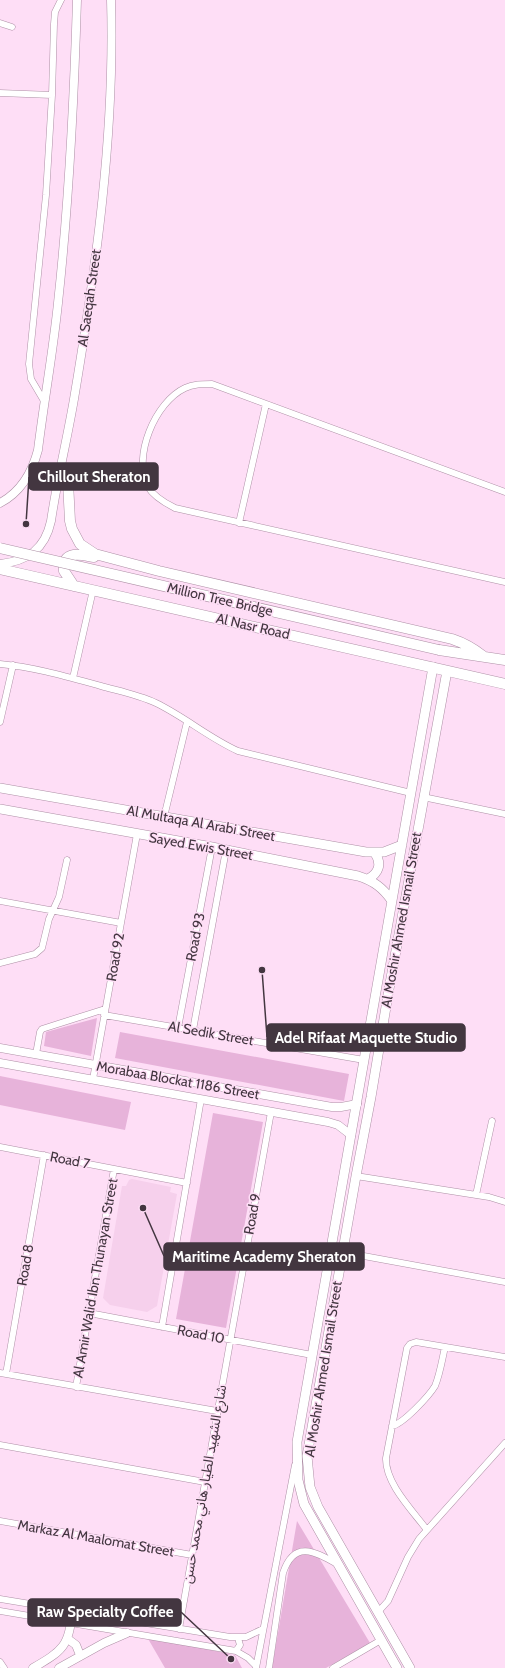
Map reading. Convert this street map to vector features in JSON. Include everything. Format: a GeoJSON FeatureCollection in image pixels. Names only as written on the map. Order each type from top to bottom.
{"type":"FeatureCollection","features":[{"type":"Feature","properties":{"kind":"highway"},"geometry":{"type":"LineString","coordinates":[[61,472],[68,482],[70,521],[75,537],[86,549],[104,558]]}},
{"type":"Feature","properties":{"kind":"highway","name":"Million Tree Bridge"},"geometry":{"type":"LineString","coordinates":[[0,548],[439,650],[483,656]]}},
{"type":"Feature","properties":{"kind":"highway"},"geometry":{"type":"LineString","coordinates":[[74,586],[64,571],[64,564],[68,558],[78,554],[104,558],[452,639],[463,642],[474,648],[483,656],[505,660]]}},
{"type":"Feature","properties":{"kind":"highway","name":"Al Nasr Road"},"geometry":{"type":"LineString","coordinates":[[0,569],[505,684]]}},
{"type":"Feature","properties":{"kind":"main road","name":"Al Moshir Ahmed Ismail Street"},"geometry":{"type":"LineString","coordinates":[[397,1668],[304,1504],[298,1480],[297,1442],[432,667]]}},
{"type":"Feature","properties":{"kind":"main road","name":"Al Moshir Ahmed Ismail Street"},"geometry":{"type":"LineString","coordinates":[[410,1668],[318,1507],[310,1487],[307,1466],[310,1435],[342,1252],[371,1097],[423,797],[447,671]]}},
{"type":"Feature","properties":{"kind":"main road"},"geometry":{"type":"LineString","coordinates":[[428,694],[436,691],[443,696]]}},
{"type":"Feature","properties":{"kind":"main road","name":"Al Multaqa Al Arabi Street"},"geometry":{"type":"LineString","coordinates":[[0,788],[375,853],[393,850],[402,845]]}},
{"type":"Feature","properties":{"kind":"main road","name":"Sayed Ewis Street"},"geometry":{"type":"LineString","coordinates":[[0,809],[307,865],[368,879],[384,891],[392,901]]}},
{"type":"Feature","properties":{"kind":"main road"},"geometry":{"type":"LineString","coordinates":[[368,879],[377,873],[379,868],[379,863],[375,853]]}},
{"type":"Feature","properties":{"kind":"main road"},"geometry":{"type":"LineString","coordinates":[[377,986],[389,989]]}},
{"type":"Feature","properties":{"kind":"street"},"geometry":{"type":"LineString","coordinates":[[44,401],[31,379],[28,364],[46,194],[55,12],[61,0]]}},
{"type":"Feature","properties":{"kind":"street"},"geometry":{"type":"LineString","coordinates":[[0,503],[10,497],[22,485],[34,465],[38,450],[58,305],[67,209],[73,117],[77,0]]}},
{"type":"Feature","properties":{"kind":"street","name":"Al Saeqah Street"},"geometry":{"type":"LineString","coordinates":[[0,564],[16,562],[28,556],[38,548],[45,538],[51,521],[61,472],[83,341],[103,181],[110,87],[111,0]]}},
{"type":"Feature","properties":{"kind":"street"},"geometry":{"type":"LineString","coordinates":[[0,23],[12,27]]}},
{"type":"Feature","properties":{"kind":"street"},"geometry":{"type":"LineString","coordinates":[[0,93],[52,95]]}},
{"type":"Feature","properties":{"kind":"street"},"geometry":{"type":"LineString","coordinates":[[505,492],[212,384],[198,384],[186,387],[177,392],[154,422],[143,450],[143,467],[148,486],[164,503],[174,508],[505,582]]}},
{"type":"Feature","properties":{"kind":"street"},"geometry":{"type":"LineString","coordinates":[[239,522],[266,404]]}},
{"type":"Feature","properties":{"kind":"street"},"geometry":{"type":"LineString","coordinates":[[73,678],[93,590]]}},
{"type":"Feature","properties":{"kind":"street"},"geometry":{"type":"LineString","coordinates":[[0,664],[13,665],[73,678],[155,702],[219,742],[238,751],[411,793]]}},
{"type":"Feature","properties":{"kind":"street"},"geometry":{"type":"LineString","coordinates":[[0,722],[13,665]]}},
{"type":"Feature","properties":{"kind":"street"},"geometry":{"type":"LineString","coordinates":[[164,817],[187,722]]}},
{"type":"Feature","properties":{"kind":"street"},"geometry":{"type":"LineString","coordinates":[[423,797],[505,814]]}},
{"type":"Feature","properties":{"kind":"street","name":"Road 92"},"geometry":{"type":"LineString","coordinates":[[93,1080],[137,834]]}},
{"type":"Feature","properties":{"kind":"street","name":"Road 93"},"geometry":{"type":"LineString","coordinates":[[178,1028],[212,847]]}},
{"type":"Feature","properties":{"kind":"street","name":"Road 93"},"geometry":{"type":"LineString","coordinates":[[194,1030],[226,850]]}},
{"type":"Feature","properties":{"kind":"street"},"geometry":{"type":"LineString","coordinates":[[0,963],[35,954],[40,951],[44,945],[49,919],[59,897],[67,860]]}},
{"type":"Feature","properties":{"kind":"street"},"geometry":{"type":"LineString","coordinates":[[0,901],[121,923]]}},
{"type":"Feature","properties":{"kind":"street"},"geometry":{"type":"LineString","coordinates":[[36,1054],[39,1034],[42,1029],[105,1012]]}},
{"type":"Feature","properties":{"kind":"street","name":"Al Sedik Street"},"geometry":{"type":"LineString","coordinates":[[105,1012],[178,1028],[364,1060]]}},
{"type":"Feature","properties":{"kind":"street","name":"Morabaa Blockat 1186 Street"},"geometry":{"type":"LineString","coordinates":[[0,1048],[332,1107],[357,1104]]}},
{"type":"Feature","properties":{"kind":"street","name":"Morabaa Blockat 1186 Street"},"geometry":{"type":"LineString","coordinates":[[0,1063],[328,1122],[338,1125],[351,1135]]}},
{"type":"Feature","properties":{"kind":"street"},"geometry":{"type":"LineString","coordinates":[[190,1097],[193,1082]]}},
{"type":"Feature","properties":{"kind":"street"},"geometry":{"type":"LineString","coordinates":[[210,1101],[213,1086]]}},
{"type":"Feature","properties":{"kind":"street"},"geometry":{"type":"LineString","coordinates":[[162,1327],[201,1099]]}},
{"type":"Feature","properties":{"kind":"street","name":"Road 9"},"geometry":{"type":"LineString","coordinates":[[230,1339],[271,1112]]}},
{"type":"Feature","properties":{"kind":"street"},"geometry":{"type":"LineString","coordinates":[[476,1195],[492,1121]]}},
{"type":"Feature","properties":{"kind":"street","name":"Road 7"},"geometry":{"type":"LineString","coordinates":[[0,1147],[186,1183]]}},
{"type":"Feature","properties":{"kind":"street","name":"Road 8"},"geometry":{"type":"LineString","coordinates":[[3,1374],[44,1155]]}},
{"type":"Feature","properties":{"kind":"street","name":"Al Amir Walid Ibn Thunayan Street"},"geometry":{"type":"LineString","coordinates":[[76,1387],[114,1169]]}},
{"type":"Feature","properties":{"kind":"street"},"geometry":{"type":"LineString","coordinates":[[356,1176],[476,1195],[505,1202]]}},
{"type":"Feature","properties":{"kind":"street"},"geometry":{"type":"LineString","coordinates":[[342,1252],[505,1282]]}},
{"type":"Feature","properties":{"kind":"street","name":"Road 10"},"geometry":{"type":"LineString","coordinates":[[89,1313],[312,1355]]}},
{"type":"Feature","properties":{"kind":"street","name":"شارع الشهيد الطيار هاني محمد حسن"},"geometry":{"type":"LineString","coordinates":[[179,1629],[230,1339]]}},
{"type":"Feature","properties":{"kind":"street"},"geometry":{"type":"LineString","coordinates":[[427,1530],[392,1482],[387,1472],[386,1458],[408,1345],[416,1342],[505,1357]]}},
{"type":"Feature","properties":{"kind":"street"},"geometry":{"type":"LineString","coordinates":[[392,1426],[402,1421],[432,1391],[436,1382],[445,1347]]}},
{"type":"Feature","properties":{"kind":"street"},"geometry":{"type":"LineString","coordinates":[[3,1374],[217,1412]]}},
{"type":"Feature","properties":{"kind":"street"},"geometry":{"type":"LineString","coordinates":[[378,1612],[388,1601],[408,1557],[427,1530],[505,1443]]}},
{"type":"Feature","properties":{"kind":"street"},"geometry":{"type":"LineString","coordinates":[[0,1445],[205,1482]]}},
{"type":"Feature","properties":{"kind":"street","name":"Al Moshir Ahmed Ismail Street"},"geometry":{"type":"LineString","coordinates":[[256,1667],[297,1458]]}},
{"type":"Feature","properties":{"kind":"street","name":"Markaz Al Maalomat Street"},"geometry":{"type":"LineString","coordinates":[[0,1521],[192,1555]]}},
{"type":"Feature","properties":{"kind":"street"},"geometry":{"type":"LineString","coordinates":[[269,1668],[283,1573],[289,1560],[299,1552],[313,1551],[337,1564]]}},
{"type":"Feature","properties":{"kind":"street"},"geometry":{"type":"LineString","coordinates":[[0,1599],[238,1638],[252,1635],[263,1629]]}},
{"type":"Feature","properties":{"kind":"street"},"geometry":{"type":"LineString","coordinates":[[0,1611],[236,1652],[248,1658],[256,1667]]}},
{"type":"Feature","properties":{"kind":"street"},"geometry":{"type":"LineString","coordinates":[[33,1668],[59,1652],[68,1638],[72,1611]]}},
{"type":"Feature","properties":{"kind":"street"},"geometry":{"type":"LineString","coordinates":[[59,1668],[80,1655],[127,1633]]}},
{"type":"Feature","properties":{"kind":"street"},"geometry":{"type":"LineString","coordinates":[[68,1638],[76,1645],[80,1655]]}},
{"type":"Feature","properties":{"kind":"street"},"geometry":{"type":"LineString","coordinates":[[236,1652],[240,1645],[238,1638]]}},
{"type":"Feature","properties":{"kind":"street"},"geometry":{"type":"LineString","coordinates":[[333,1668],[381,1640]]}},
{"type":"Feature","properties":{"kind":"street"},"geometry":{"type":"LineString","coordinates":[[0,1662],[4,1668]]}},
{"type":"Feature","properties":{"kind":"shaded area"},"geometry":{"type":"Polygon","coordinates":[[[97,1018],[91,1056],[44,1046],[46,1032],[97,1018]]]}},
{"type":"Feature","properties":{"kind":"shaded area"},"geometry":{"type":"Polygon","coordinates":[[[120,1032],[349,1074],[344,1101],[115,1058],[120,1032]]]}},
{"type":"Feature","properties":{"kind":"shaded area"},"geometry":{"type":"Polygon","coordinates":[[[0,1076],[131,1102],[125,1130],[0,1105],[0,1076]]]}},
{"type":"Feature","properties":{"kind":"shaded area"},"geometry":{"type":"Polygon","coordinates":[[[213,1113],[263,1122],[226,1328],[176,1319],[213,1113]]]}},
{"type":"Feature","properties":{"kind":"shaded area"},"geometry":{"type":"Polygon","coordinates":[[[132,1179],[171,1187],[170,1192],[177,1194],[157,1306],[147,1312],[110,1305],[103,1298],[122,1186],[126,1186],[129,1180],[132,1179]]]}},
{"type":"Feature","properties":{"kind":"shaded area"},"geometry":{"type":"Polygon","coordinates":[[[297,1521],[370,1643],[326,1668],[272,1668],[297,1521]]]}},
{"type":"Feature","properties":{"kind":"shaded area"},"geometry":{"type":"Polygon","coordinates":[[[147,1637],[235,1655],[242,1668],[165,1668],[147,1637]]]}},
{"type":"Feature","properties":{"kind":"place","name":"Chillout Sheraton"},"geometry":{"type":"Point","coordinates":[26,524]}},
{"type":"Feature","properties":{"kind":"place","name":"Adel Rifaat Maquette Studio"},"geometry":{"type":"Point","coordinates":[262,970]}},
{"type":"Feature","properties":{"kind":"place","name":"Maritime Academy Sheraton"},"geometry":{"type":"Point","coordinates":[143,1208]}},
{"type":"Feature","properties":{"kind":"place","name":"Raw Specialty Coffee"},"geometry":{"type":"Point","coordinates":[231,1659]}}]}
